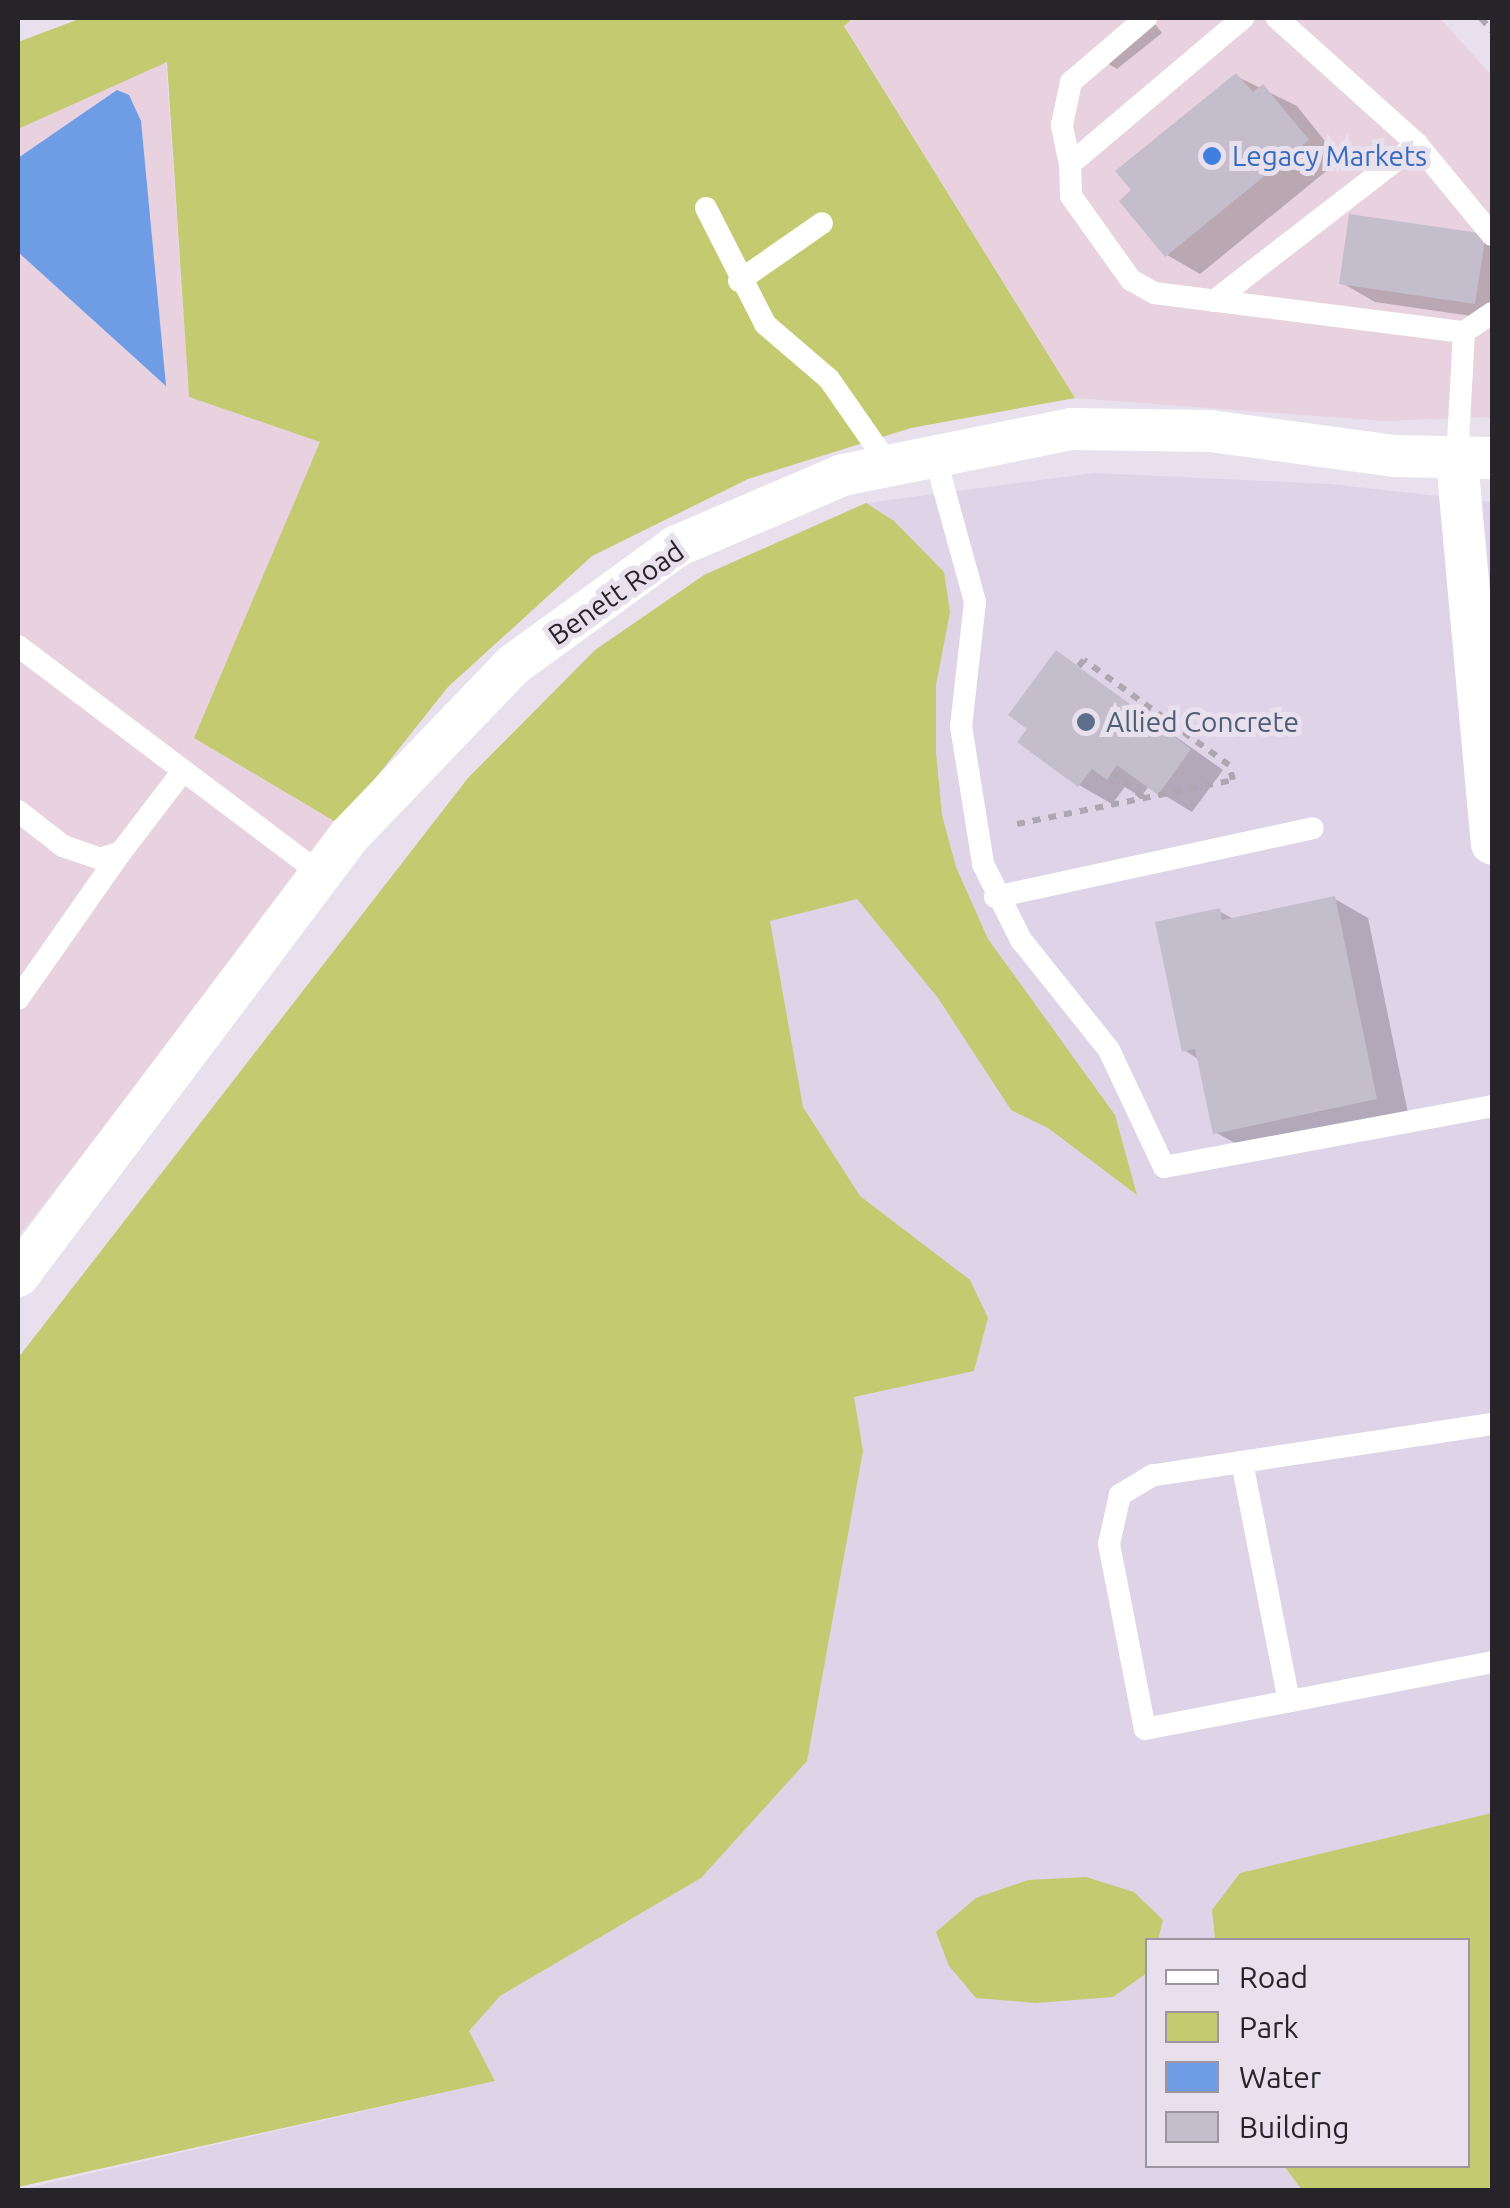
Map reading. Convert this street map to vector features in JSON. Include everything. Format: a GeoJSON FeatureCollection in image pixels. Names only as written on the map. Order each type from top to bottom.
{"type":"FeatureCollection","features":[{"type":"Feature","properties":{"kind":"street","name":"Benett Road"},"geometry":{"type":"LineString","coordinates":[[18,1276],[350,835],[528,654],[677,546],[843,475],[934,453],[1072,429],[1142,429],[1475,460]]}},
{"type":"Feature","properties":{"kind":"street"},"geometry":{"type":"LineString","coordinates":[[1475,460],[1492,844]]}},
{"type":"Feature","properties":{"kind":"lane"},"geometry":{"type":"LineString","coordinates":[[1146,18],[1071,82],[1062,125],[1070,164],[1071,196],[1131,280],[1154,293],[1464,332],[1492,313]]}},
{"type":"Feature","properties":{"kind":"lane"},"geometry":{"type":"LineString","coordinates":[[1070,164],[1243,18]]}},
{"type":"Feature","properties":{"kind":"lane"},"geometry":{"type":"LineString","coordinates":[[1278,18],[1417,144],[1492,235]]}},
{"type":"Feature","properties":{"kind":"lane"},"geometry":{"type":"LineString","coordinates":[[1214,301],[1417,144]]}},
{"type":"Feature","properties":{"kind":"lane"},"geometry":{"type":"LineString","coordinates":[[706,208],[739,280],[774,335],[829,379],[888,464]]}},
{"type":"Feature","properties":{"kind":"lane"},"geometry":{"type":"LineString","coordinates":[[739,280],[822,223]]}},
{"type":"Feature","properties":{"kind":"lane"},"geometry":{"type":"LineString","coordinates":[[1464,332],[1475,460]]}},
{"type":"Feature","properties":{"kind":"lane"},"geometry":{"type":"LineString","coordinates":[[934,453],[971,572],[964,771],[996,897],[1021,940],[1109,1050],[1164,1167],[1492,1106]]}},
{"type":"Feature","properties":{"kind":"lane"},"geometry":{"type":"LineString","coordinates":[[18,646],[320,874]]}},
{"type":"Feature","properties":{"kind":"lane"},"geometry":{"type":"LineString","coordinates":[[18,999],[183,771]]}},
{"type":"Feature","properties":{"kind":"lane"},"geometry":{"type":"LineString","coordinates":[[18,811],[81,855],[100,859],[121,852]]}},
{"type":"Feature","properties":{"kind":"lane"},"geometry":{"type":"LineString","coordinates":[[996,897],[1314,828]]}},
{"type":"Feature","properties":{"kind":"lane"},"geometry":{"type":"LineString","coordinates":[[1492,1424],[1242,1462],[1132,1484],[1112,1516],[1112,1580],[1145,1728],[1492,1662]]}},
{"type":"Feature","properties":{"kind":"lane"},"geometry":{"type":"LineString","coordinates":[[1242,1462],[1290,1701]]}},
{"type":"Feature","properties":{"kind":"path"},"geometry":{"type":"LineString","coordinates":[[1481,18],[1492,30]]}},
{"type":"Feature","properties":{"kind":"path"},"geometry":{"type":"LineString","coordinates":[[1017,824],[1233,780],[1230,764],[1084,660],[1078,667]]}},
{"type":"Feature","properties":{"kind":"path"},"geometry":{"type":"LineString","coordinates":[[1112,772],[1144,798]]}},
{"type":"Feature","properties":{"kind":"shaded area"},"geometry":{"type":"Polygon","coordinates":[[[853,18],[1440,18],[1492,76],[1492,417],[1383,421],[1075,398],[844,25],[853,18]]]}},
{"type":"Feature","properties":{"kind":"shaded area"},"geometry":{"type":"Polygon","coordinates":[[[166,61],[189,397],[321,442],[194,738],[339,824],[18,1237],[18,129],[166,61]]]}},
{"type":"Feature","properties":{"kind":"shaded area","name":"Allied Concrete"},"geometry":{"type":"Polygon","coordinates":[[[1094,473],[1330,484],[1492,502],[1492,1850],[1212,1911],[1215,1938],[1145,1938],[1145,2168],[1286,2168],[1302,2190],[18,2190],[495,2081],[469,2031],[500,1996],[701,1878],[863,1451],[704,575],[866,503],[1094,473]]]}},
{"type":"Feature","properties":{"kind":"green space"},"geometry":{"type":"Polygon","coordinates":[[[82,18],[853,18],[844,26],[1075,398],[911,428],[748,479],[592,556],[448,687],[339,824],[194,738],[320,442],[189,397],[167,62],[18,129],[18,42],[82,18]]]}},
{"type":"Feature","properties":{"kind":"green space"},"geometry":{"type":"Polygon","coordinates":[[[866,503],[894,521],[944,572],[950,612],[936,685],[936,752],[942,815],[956,867],[988,939],[1115,1115],[1137,1195],[1048,1128],[1011,1110],[938,998],[857,899],[770,921],[803,1107],[860,1196],[970,1280],[988,1318],[974,1371],[854,1397],[863,1451],[807,1761],[701,1878],[500,1996],[469,2031],[495,2081],[18,2187],[18,1358],[468,778],[595,650],[704,575],[866,503]]]}},
{"type":"Feature","properties":{"kind":"green space"},"geometry":{"type":"Polygon","coordinates":[[[1492,1813],[1492,2190],[1302,2190],[1286,2168],[1470,2168],[1470,1938],[1215,1938],[1212,1910],[1240,1873],[1492,1813]]]}},
{"type":"Feature","properties":{"kind":"green space"},"geometry":{"type":"Polygon","coordinates":[[[1086,1877],[1134,1892],[1163,1920],[1158,1938],[1145,1938],[1145,1974],[1113,1997],[1036,2003],[976,1998],[949,1966],[936,1932],[976,1898],[1028,1880],[1086,1877]]]}},
{"type":"Feature","properties":{"kind":"water"},"geometry":{"type":"Polygon","coordinates":[[[117,90],[129,95],[141,121],[166,386],[18,252],[18,158],[117,90]]]}},
{"type":"Feature","properties":{"kind":"building","name":"Legacy Markets"},"geometry":{"type":"Polygon","coordinates":[[[1236,73],[1253,92],[1263,84],[1309,140],[1165,257],[1119,201],[1131,190],[1115,171],[1236,73]]]}},
{"type":"Feature","properties":{"kind":"building"},"geometry":{"type":"Polygon","coordinates":[[[1349,214],[1486,234],[1475,304],[1339,284],[1349,214]]]}},
{"type":"Feature","properties":{"kind":"building","name":"Allied Concrete"},"geometry":{"type":"Polygon","coordinates":[[[1056,650],[1191,749],[1158,795],[1117,765],[1107,780],[1092,769],[1078,787],[1017,742],[1027,729],[1008,715],[1056,650]]]}},
{"type":"Feature","properties":{"kind":"building"},"geometry":{"type":"Polygon","coordinates":[[[1335,896],[1377,1099],[1213,1134],[1195,1049],[1182,1052],[1155,922],[1220,908],[1222,920],[1335,896]]]}},
{"type":"Feature","properties":{"kind":"place","name":"Legacy Markets"},"geometry":{"type":"Point","coordinates":[1212,156]}},
{"type":"Feature","properties":{"kind":"place","name":"Allied Concrete"},"geometry":{"type":"Point","coordinates":[1086,722]}}]}
